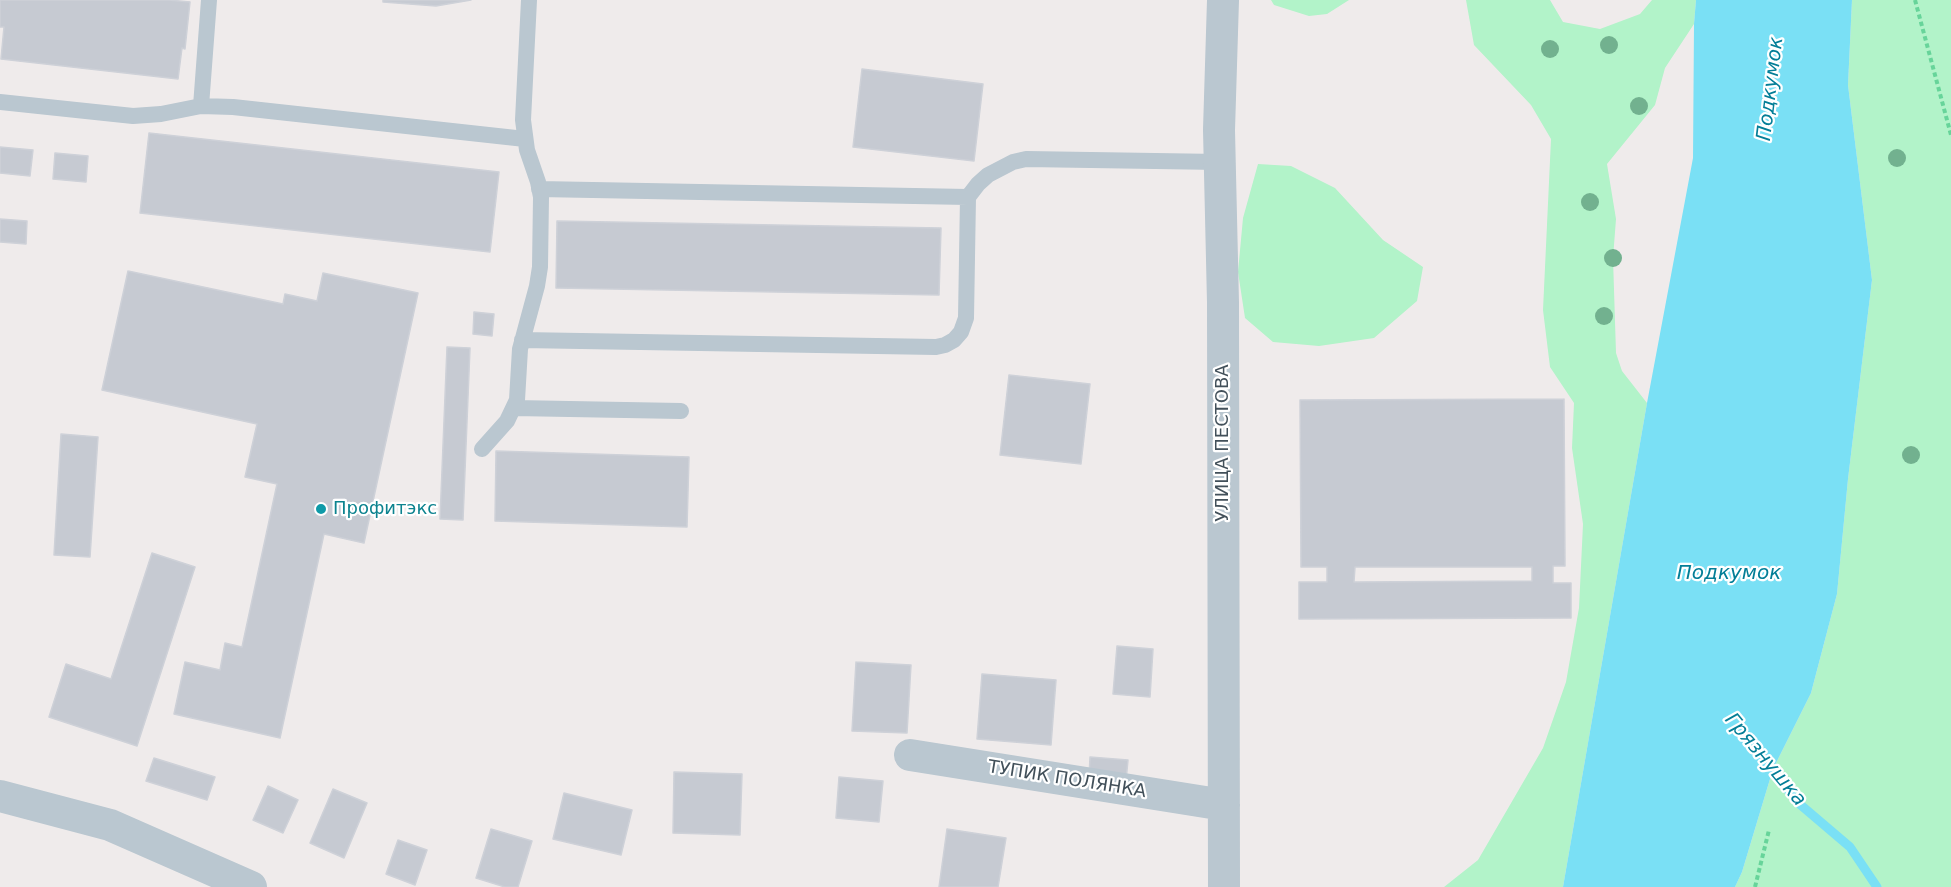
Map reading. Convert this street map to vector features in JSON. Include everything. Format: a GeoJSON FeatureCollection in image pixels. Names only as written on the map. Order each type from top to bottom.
{"type":"FeatureCollection","features":[{"type":"Feature","properties":{"kind":"street","name":"УЛИЦА ПЕСТОВА"},"geometry":{"type":"LineString","coordinates":[[1223,0],[1220,162],[1223,315],[1224,887]]}},
{"type":"Feature","properties":{"kind":"street","name":"ТУПИК ПОЛЯНКА"},"geometry":{"type":"LineString","coordinates":[[910,755],[1224,805]]}},
{"type":"Feature","properties":{"kind":"street"},"geometry":{"type":"LineString","coordinates":[[0,796],[110,825],[251,887]]}},
{"type":"Feature","properties":{"kind":"lane"},"geometry":{"type":"LineString","coordinates":[[201,106],[209,0]]}},
{"type":"Feature","properties":{"kind":"lane"},"geometry":{"type":"LineString","coordinates":[[482,449],[507,421],[514,408],[518,390],[518,358],[540,267],[541,207],[539,189],[525,139],[524,120],[529,0]]}},
{"type":"Feature","properties":{"kind":"lane"},"geometry":{"type":"LineString","coordinates":[[0,102],[133,116],[161,114],[201,106],[233,107],[525,139]]}},
{"type":"Feature","properties":{"kind":"lane"},"geometry":{"type":"LineString","coordinates":[[522,340],[924,347],[945,345],[961,332],[966,318],[968,196],[988,175],[1013,162],[1026,159],[1220,162]]}},
{"type":"Feature","properties":{"kind":"lane"},"geometry":{"type":"LineString","coordinates":[[539,189],[968,196]]}},
{"type":"Feature","properties":{"kind":"lane"},"geometry":{"type":"LineString","coordinates":[[514,408],[681,411]]}},
{"type":"Feature","properties":{"kind":"path"},"geometry":{"type":"LineString","coordinates":[[1915,0],[1951,135]]}},
{"type":"Feature","properties":{"kind":"path"},"geometry":{"type":"LineString","coordinates":[[1755,887],[1768,830]]}},
{"type":"Feature","properties":{"kind":"green space"},"geometry":{"type":"Polygon","coordinates":[[[1271,0],[1349,0],[1327,14],[1309,16],[1274,5],[1271,0]]]}},
{"type":"Feature","properties":{"kind":"green space"},"geometry":{"type":"Polygon","coordinates":[[[1466,0],[1550,0],[1563,22],[1600,29],[1640,14],[1652,0],[1696,0],[1694,24],[1665,68],[1655,105],[1607,164],[1616,219],[1613,258],[1616,353],[1622,371],[1647,403],[1563,887],[1444,887],[1478,860],[1543,748],[1566,682],[1579,608],[1583,524],[1572,448],[1574,403],[1550,367],[1543,310],[1551,139],[1531,105],[1474,45],[1466,0]]]}},
{"type":"Feature","properties":{"kind":"green space"},"geometry":{"type":"Polygon","coordinates":[[[1852,0],[1951,0],[1951,887],[1735,887],[1742,872],[1773,769],[1811,693],[1837,594],[1848,479],[1872,280],[1848,85],[1852,0]]]}},
{"type":"Feature","properties":{"kind":"green space"},"geometry":{"type":"Polygon","coordinates":[[[1258,164],[1291,166],[1335,188],[1383,240],[1423,267],[1417,301],[1374,338],[1319,346],[1273,342],[1245,318],[1238,272],[1243,218],[1258,164]]]}},
{"type":"Feature","properties":{"kind":"water","name":"Подкумок"},"geometry":{"type":"Polygon","coordinates":[[[1696,0],[1852,0],[1848,85],[1872,280],[1848,479],[1837,594],[1811,693],[1773,769],[1742,872],[1735,887],[1563,887],[1647,403],[1693,158],[1696,0]]]}},
{"type":"Feature","properties":{"kind":"building"},"geometry":{"type":"Polygon","coordinates":[[[0,0],[190,2],[185,49],[182,48],[178,79],[1,59],[4,27],[0,27],[0,0]]]}},
{"type":"Feature","properties":{"kind":"building"},"geometry":{"type":"Polygon","coordinates":[[[383,0],[471,0],[436,6],[383,2],[383,0]]]}},
{"type":"Feature","properties":{"kind":"building"},"geometry":{"type":"Polygon","coordinates":[[[862,69],[983,84],[974,161],[853,147],[862,69]]]}},
{"type":"Feature","properties":{"kind":"building"},"geometry":{"type":"Polygon","coordinates":[[[149,133],[499,172],[490,252],[140,213],[149,133]]]}},
{"type":"Feature","properties":{"kind":"building"},"geometry":{"type":"Polygon","coordinates":[[[0,147],[33,150],[30,176],[0,173],[0,147]]]}},
{"type":"Feature","properties":{"kind":"building"},"geometry":{"type":"Polygon","coordinates":[[[55,153],[88,156],[86,182],[53,179],[55,153]]]}},
{"type":"Feature","properties":{"kind":"building"},"geometry":{"type":"Polygon","coordinates":[[[0,219],[27,221],[26,244],[0,242],[0,219]]]}},
{"type":"Feature","properties":{"kind":"building"},"geometry":{"type":"Polygon","coordinates":[[[557,221],[941,228],[939,295],[556,288],[557,221]]]}},
{"type":"Feature","properties":{"kind":"building","name":"Профитэкс"},"geometry":{"type":"Polygon","coordinates":[[[128,271],[283,304],[285,294],[317,301],[323,273],[418,293],[364,543],[324,534],[280,738],[174,714],[185,662],[220,670],[225,643],[242,647],[277,484],[245,477],[257,424],[102,390],[128,271]]]}},
{"type":"Feature","properties":{"kind":"building"},"geometry":{"type":"Polygon","coordinates":[[[474,312],[494,314],[492,336],[473,334],[474,312]]]}},
{"type":"Feature","properties":{"kind":"building"},"geometry":{"type":"Polygon","coordinates":[[[447,347],[470,348],[463,520],[440,519],[447,347]]]}},
{"type":"Feature","properties":{"kind":"building"},"geometry":{"type":"Polygon","coordinates":[[[1009,375],[1090,384],[1081,464],[1000,455],[1009,375]]]}},
{"type":"Feature","properties":{"kind":"building"},"geometry":{"type":"Polygon","coordinates":[[[1564,399],[1565,566],[1553,566],[1553,583],[1571,583],[1571,618],[1299,619],[1299,582],[1327,582],[1327,567],[1301,567],[1300,400],[1564,399]],[[1355,567],[1354,582],[1532,581],[1532,567],[1355,567]]]}},
{"type":"Feature","properties":{"kind":"building"},"geometry":{"type":"Polygon","coordinates":[[[61,434],[98,437],[90,557],[54,555],[61,434]]]}},
{"type":"Feature","properties":{"kind":"building"},"geometry":{"type":"Polygon","coordinates":[[[496,451],[689,457],[687,527],[495,521],[496,451]]]}},
{"type":"Feature","properties":{"kind":"building"},"geometry":{"type":"Polygon","coordinates":[[[152,553],[195,567],[137,746],[49,717],[66,664],[111,679],[152,553]]]}},
{"type":"Feature","properties":{"kind":"building"},"geometry":{"type":"Polygon","coordinates":[[[1117,646],[1153,649],[1150,697],[1113,694],[1117,646]]]}},
{"type":"Feature","properties":{"kind":"building"},"geometry":{"type":"Polygon","coordinates":[[[856,662],[911,665],[907,733],[852,731],[856,662]]]}},
{"type":"Feature","properties":{"kind":"building"},"geometry":{"type":"Polygon","coordinates":[[[982,674],[1056,680],[1051,745],[977,739],[982,674]]]}},
{"type":"Feature","properties":{"kind":"building"},"geometry":{"type":"Polygon","coordinates":[[[1090,757],[1128,760],[1126,781],[1089,778],[1090,757]]]}},
{"type":"Feature","properties":{"kind":"building"},"geometry":{"type":"Polygon","coordinates":[[[154,758],[215,777],[207,800],[146,781],[154,758]]]}},
{"type":"Feature","properties":{"kind":"building"},"geometry":{"type":"Polygon","coordinates":[[[674,772],[742,774],[740,835],[673,833],[674,772]]]}},
{"type":"Feature","properties":{"kind":"building"},"geometry":{"type":"Polygon","coordinates":[[[839,777],[883,781],[879,822],[836,818],[839,777]]]}},
{"type":"Feature","properties":{"kind":"building"},"geometry":{"type":"Polygon","coordinates":[[[268,786],[298,800],[283,833],[253,820],[268,786]]]}},
{"type":"Feature","properties":{"kind":"building"},"geometry":{"type":"Polygon","coordinates":[[[333,789],[367,803],[344,858],[310,843],[333,789]]]}},
{"type":"Feature","properties":{"kind":"building"},"geometry":{"type":"Polygon","coordinates":[[[564,793],[632,810],[621,855],[553,839],[564,793]]]}},
{"type":"Feature","properties":{"kind":"building"},"geometry":{"type":"Polygon","coordinates":[[[491,829],[532,841],[518,887],[505,887],[476,878],[491,829]]]}},
{"type":"Feature","properties":{"kind":"building"},"geometry":{"type":"Polygon","coordinates":[[[947,829],[1006,838],[998,887],[939,887],[947,829]]]}},
{"type":"Feature","properties":{"kind":"building"},"geometry":{"type":"Polygon","coordinates":[[[398,840],[427,850],[415,885],[386,874],[398,840]]]}},
{"type":"Feature","properties":{"kind":"waterway","name":"Грязнушка"},"geometry":{"type":"LineString","coordinates":[[1765,759],[1796,801],[1850,847],[1877,887]]}},
{"type":"Feature","properties":{"kind":"place","name":"Профитэкс"},"geometry":{"type":"Point","coordinates":[321,509]}}]}
